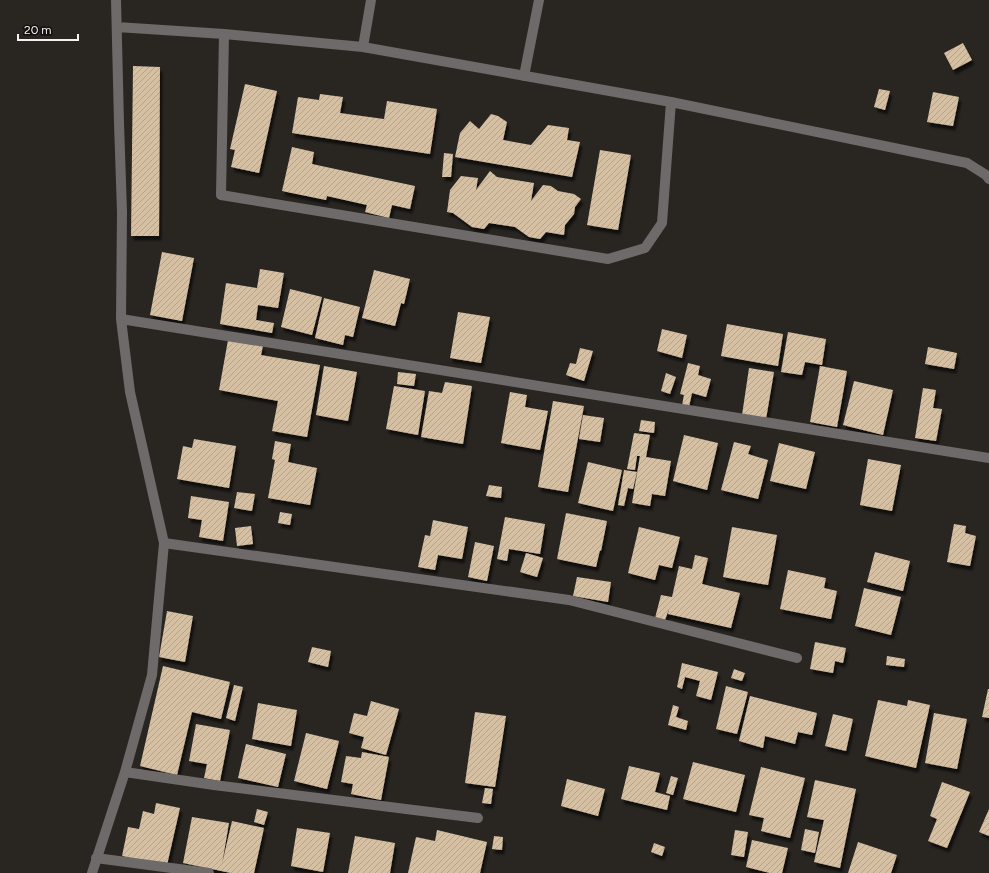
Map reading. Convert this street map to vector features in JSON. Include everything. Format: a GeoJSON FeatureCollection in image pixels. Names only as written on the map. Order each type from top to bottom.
{"type":"FeatureCollection","features":[{"type":"Feature","properties":{"kind":"street"},"geometry":{"type":"LineString","coordinates":[[92,873],[125,772],[152,675],[164,543],[130,392],[121,319],[122,212],[116,0]]}},
{"type":"Feature","properties":{"kind":"street"},"geometry":{"type":"LineString","coordinates":[[363,47],[371,0]]}},
{"type":"Feature","properties":{"kind":"street"},"geometry":{"type":"LineString","coordinates":[[524,76],[540,0]]}},
{"type":"Feature","properties":{"kind":"street"},"geometry":{"type":"LineString","coordinates":[[117,27],[224,34],[363,47],[671,102],[967,163],[986,175],[989,179]]}},
{"type":"Feature","properties":{"kind":"street"},"geometry":{"type":"LineString","coordinates":[[224,34],[221,195],[608,259],[645,248],[662,223],[671,102]]}},
{"type":"Feature","properties":{"kind":"street"},"geometry":{"type":"LineString","coordinates":[[121,319],[989,458]]}},
{"type":"Feature","properties":{"kind":"street"},"geometry":{"type":"LineString","coordinates":[[164,543],[569,600],[797,658]]}},
{"type":"Feature","properties":{"kind":"street"},"geometry":{"type":"LineString","coordinates":[[125,772],[214,785],[478,818]]}},
{"type":"Feature","properties":{"kind":"street"},"geometry":{"type":"LineString","coordinates":[[96,858],[209,873]]}},
{"type":"Feature","properties":{"kind":"building"},"geometry":{"type":"Polygon","coordinates":[[[963,43],[972,60],[953,70],[944,53],[963,43]]]}},
{"type":"Feature","properties":{"kind":"building"},"geometry":{"type":"Polygon","coordinates":[[[133,66],[160,67],[159,236],[131,236],[133,66]]]}},
{"type":"Feature","properties":{"kind":"building"},"geometry":{"type":"Polygon","coordinates":[[[245,84],[277,91],[259,173],[231,167],[235,150],[230,149],[245,84]]]}},
{"type":"Feature","properties":{"kind":"building"},"geometry":{"type":"Polygon","coordinates":[[[879,89],[890,91],[885,110],[874,107],[879,89]]]}},
{"type":"Feature","properties":{"kind":"building"},"geometry":{"type":"Polygon","coordinates":[[[933,92],[959,97],[953,126],[927,122],[933,92]]]}},
{"type":"Feature","properties":{"kind":"building"},"geometry":{"type":"Polygon","coordinates":[[[320,94],[343,97],[340,113],[384,119],[387,101],[437,109],[430,154],[292,133],[298,97],[319,100],[320,94]]]}},
{"type":"Feature","properties":{"kind":"building"},"geometry":{"type":"Polygon","coordinates":[[[491,114],[498,116],[507,122],[503,140],[531,145],[548,125],[569,128],[567,140],[580,142],[572,177],[455,157],[460,133],[470,121],[479,129],[491,114]]]}},
{"type":"Feature","properties":{"kind":"building"},"geometry":{"type":"Polygon","coordinates":[[[292,147],[314,152],[312,164],[415,186],[410,209],[392,205],[389,218],[365,212],[367,205],[327,196],[326,200],[282,191],[292,147]]]}},
{"type":"Feature","properties":{"kind":"building"},"geometry":{"type":"Polygon","coordinates":[[[600,150],[631,155],[618,230],[587,225],[600,150]]]}},
{"type":"Feature","properties":{"kind":"building"},"geometry":{"type":"Polygon","coordinates":[[[444,153],[453,154],[451,177],[442,177],[444,153]]]}},
{"type":"Feature","properties":{"kind":"building"},"geometry":{"type":"Polygon","coordinates":[[[490,171],[497,177],[534,183],[531,201],[543,185],[551,186],[558,191],[574,194],[581,199],[575,207],[574,214],[565,225],[564,235],[546,232],[540,239],[529,237],[515,227],[489,223],[484,229],[472,227],[453,213],[447,212],[450,190],[461,176],[478,178],[476,190],[490,171]]]}},
{"type":"Feature","properties":{"kind":"building"},"geometry":{"type":"Polygon","coordinates":[[[162,252],[194,258],[182,321],[150,315],[162,252]]]}},
{"type":"Feature","properties":{"kind":"building"},"geometry":{"type":"Polygon","coordinates":[[[260,269],[284,273],[278,308],[258,305],[256,320],[274,323],[272,333],[220,324],[226,283],[257,288],[260,269]]]}},
{"type":"Feature","properties":{"kind":"building"},"geometry":{"type":"Polygon","coordinates":[[[374,270],[410,279],[404,304],[401,303],[395,326],[362,318],[374,270]]]}},
{"type":"Feature","properties":{"kind":"building"},"geometry":{"type":"Polygon","coordinates":[[[290,289],[322,297],[312,335],[281,327],[290,289]]]}},
{"type":"Feature","properties":{"kind":"building"},"geometry":{"type":"Polygon","coordinates":[[[324,298],[360,307],[353,337],[345,335],[343,345],[315,338],[324,298]]]}},
{"type":"Feature","properties":{"kind":"building"},"geometry":{"type":"Polygon","coordinates":[[[458,312],[490,317],[481,363],[450,358],[458,312]]]}},
{"type":"Feature","properties":{"kind":"building"},"geometry":{"type":"Polygon","coordinates":[[[727,324],[783,334],[778,366],[721,356],[727,324]]]}},
{"type":"Feature","properties":{"kind":"building"},"geometry":{"type":"Polygon","coordinates":[[[662,329],[687,335],[682,358],[657,351],[662,329]]]}},
{"type":"Feature","properties":{"kind":"building"},"geometry":{"type":"Polygon","coordinates":[[[788,332],[826,339],[822,365],[805,362],[802,375],[781,372],[788,332]]]}},
{"type":"Feature","properties":{"kind":"building"},"geometry":{"type":"Polygon","coordinates":[[[228,340],[263,346],[261,355],[320,365],[307,437],[272,431],[278,401],[219,390],[228,340]]]}},
{"type":"Feature","properties":{"kind":"building"},"geometry":{"type":"Polygon","coordinates":[[[928,347],[957,353],[954,369],[925,364],[928,347]]]}},
{"type":"Feature","properties":{"kind":"building"},"geometry":{"type":"Polygon","coordinates":[[[580,348],[593,351],[584,381],[566,375],[570,363],[576,364],[580,348]]]}},
{"type":"Feature","properties":{"kind":"building"},"geometry":{"type":"Polygon","coordinates":[[[688,363],[700,366],[698,375],[711,379],[706,397],[692,393],[689,407],[682,405],[684,395],[680,394],[688,363]]]}},
{"type":"Feature","properties":{"kind":"building"},"geometry":{"type":"Polygon","coordinates":[[[324,366],[357,372],[348,421],[316,415],[324,366]]]}},
{"type":"Feature","properties":{"kind":"building"},"geometry":{"type":"Polygon","coordinates":[[[820,366],[847,371],[837,427],[810,422],[820,366]]]}},
{"type":"Feature","properties":{"kind":"building"},"geometry":{"type":"Polygon","coordinates":[[[749,368],[774,372],[766,419],[742,415],[749,368]]]}},
{"type":"Feature","properties":{"kind":"building"},"geometry":{"type":"Polygon","coordinates":[[[398,372],[416,374],[414,386],[397,384],[398,372]]]}},
{"type":"Feature","properties":{"kind":"building"},"geometry":{"type":"Polygon","coordinates":[[[666,373],[676,377],[670,394],[661,391],[666,373]]]}},
{"type":"Feature","properties":{"kind":"building"},"geometry":{"type":"Polygon","coordinates":[[[854,381],[893,390],[883,435],[843,425],[854,381]]]}},
{"type":"Feature","properties":{"kind":"building"},"geometry":{"type":"Polygon","coordinates":[[[445,382],[472,386],[463,444],[421,437],[429,391],[442,393],[445,382]]]}},
{"type":"Feature","properties":{"kind":"building"},"geometry":{"type":"Polygon","coordinates":[[[394,386],[425,391],[418,435],[386,429],[394,386]]]}},
{"type":"Feature","properties":{"kind":"building"},"geometry":{"type":"Polygon","coordinates":[[[923,388],[936,390],[933,408],[942,409],[936,441],[915,438],[923,388]]]}},
{"type":"Feature","properties":{"kind":"building"},"geometry":{"type":"Polygon","coordinates":[[[510,392],[527,395],[525,407],[548,411],[540,450],[501,443],[510,392]]]}},
{"type":"Feature","properties":{"kind":"building"},"geometry":{"type":"Polygon","coordinates":[[[553,401],[584,406],[568,492],[538,487],[553,401]]]}},
{"type":"Feature","properties":{"kind":"building"},"geometry":{"type":"Polygon","coordinates":[[[583,415],[604,418],[600,442],[579,439],[583,415]]]}},
{"type":"Feature","properties":{"kind":"building"},"geometry":{"type":"Polygon","coordinates":[[[641,420],[655,422],[654,433],[639,431],[641,420]]]}},
{"type":"Feature","properties":{"kind":"building"},"geometry":{"type":"Polygon","coordinates":[[[634,433],[650,435],[646,457],[671,461],[665,496],[652,494],[650,506],[632,503],[640,456],[637,456],[635,470],[627,469],[634,433]]]}},
{"type":"Feature","properties":{"kind":"building"},"geometry":{"type":"Polygon","coordinates":[[[684,435],[718,443],[707,490],[673,481],[684,435]]]}},
{"type":"Feature","properties":{"kind":"building"},"geometry":{"type":"Polygon","coordinates":[[[194,439],[236,446],[229,488],[177,479],[183,446],[192,448],[194,439]]]}},
{"type":"Feature","properties":{"kind":"building"},"geometry":{"type":"Polygon","coordinates":[[[275,441],[291,444],[288,462],[317,468],[310,505],[268,498],[275,460],[272,459],[275,441]]]}},
{"type":"Feature","properties":{"kind":"building"},"geometry":{"type":"Polygon","coordinates":[[[734,442],[751,446],[748,454],[768,460],[758,499],[721,490],[734,442]]]}},
{"type":"Feature","properties":{"kind":"building"},"geometry":{"type":"Polygon","coordinates":[[[779,443],[815,452],[806,489],[770,481],[779,443]]]}},
{"type":"Feature","properties":{"kind":"building"},"geometry":{"type":"Polygon","coordinates":[[[868,459],[901,465],[892,511],[860,505],[868,459]]]}},
{"type":"Feature","properties":{"kind":"building"},"geometry":{"type":"Polygon","coordinates":[[[588,462],[622,470],[613,511],[578,503],[588,462]]]}},
{"type":"Feature","properties":{"kind":"building"},"geometry":{"type":"Polygon","coordinates":[[[624,470],[637,472],[633,489],[628,488],[624,506],[618,505],[624,470]]]}},
{"type":"Feature","properties":{"kind":"building"},"geometry":{"type":"Polygon","coordinates":[[[489,485],[502,487],[501,498],[486,496],[489,485]]]}},
{"type":"Feature","properties":{"kind":"building"},"geometry":{"type":"Polygon","coordinates":[[[237,492],[255,494],[252,511],[234,508],[237,492]]]}},
{"type":"Feature","properties":{"kind":"building"},"geometry":{"type":"Polygon","coordinates":[[[191,496],[229,502],[223,541],[199,537],[202,520],[188,518],[191,496]]]}},
{"type":"Feature","properties":{"kind":"building"},"geometry":{"type":"Polygon","coordinates":[[[280,512],[292,514],[290,525],[278,523],[280,512]]]}},
{"type":"Feature","properties":{"kind":"building"},"geometry":{"type":"Polygon","coordinates":[[[566,513],[607,521],[596,567],[557,559],[566,513]]]}},
{"type":"Feature","properties":{"kind":"building"},"geometry":{"type":"Polygon","coordinates":[[[505,517],[545,524],[540,554],[509,549],[507,561],[497,559],[505,517]]]}},
{"type":"Feature","properties":{"kind":"building"},"geometry":{"type":"Polygon","coordinates":[[[433,520],[468,527],[462,559],[438,555],[435,570],[418,567],[425,535],[430,536],[433,520]]]}},
{"type":"Feature","properties":{"kind":"building"},"geometry":{"type":"Polygon","coordinates":[[[954,524],[966,526],[965,533],[976,536],[970,566],[947,562],[954,524]]]}},
{"type":"Feature","properties":{"kind":"building"},"geometry":{"type":"Polygon","coordinates":[[[251,526],[253,544],[237,546],[235,528],[251,526]]]}},
{"type":"Feature","properties":{"kind":"building"},"geometry":{"type":"Polygon","coordinates":[[[639,527],[680,537],[672,568],[659,565],[655,580],[628,573],[639,527]]]}},
{"type":"Feature","properties":{"kind":"building"},"geometry":{"type":"Polygon","coordinates":[[[732,527],[777,535],[768,585],[723,577],[732,527]]]}},
{"type":"Feature","properties":{"kind":"building"},"geometry":{"type":"Polygon","coordinates":[[[475,542],[494,546],[487,581],[468,577],[475,542]]]}},
{"type":"Feature","properties":{"kind":"building"},"geometry":{"type":"Polygon","coordinates":[[[875,552],[910,561],[903,591],[867,582],[875,552]]]}},
{"type":"Feature","properties":{"kind":"building"},"geometry":{"type":"Polygon","coordinates":[[[526,553],[543,558],[537,577],[520,572],[526,553]]]}},
{"type":"Feature","properties":{"kind":"building"},"geometry":{"type":"Polygon","coordinates":[[[695,555],[708,558],[702,584],[740,593],[731,628],[668,614],[669,609],[665,620],[655,618],[661,595],[672,597],[679,566],[692,569],[695,555]]]}},
{"type":"Feature","properties":{"kind":"building"},"geometry":{"type":"Polygon","coordinates":[[[788,570],[826,578],[824,588],[837,591],[831,619],[780,609],[788,570]]]}},
{"type":"Feature","properties":{"kind":"building"},"geometry":{"type":"Polygon","coordinates":[[[577,577],[611,582],[608,602],[573,596],[577,577]]]}},
{"type":"Feature","properties":{"kind":"building"},"geometry":{"type":"Polygon","coordinates":[[[864,588],[901,597],[891,635],[855,626],[864,588]]]}},
{"type":"Feature","properties":{"kind":"building"},"geometry":{"type":"Polygon","coordinates":[[[167,611],[193,616],[185,662],[159,657],[167,611]]]}},
{"type":"Feature","properties":{"kind":"building"},"geometry":{"type":"Polygon","coordinates":[[[815,642],[846,648],[843,663],[835,661],[833,673],[810,669],[815,642]]]}},
{"type":"Feature","properties":{"kind":"building"},"geometry":{"type":"Polygon","coordinates":[[[312,647],[331,651],[328,667],[308,662],[312,647]]]}},
{"type":"Feature","properties":{"kind":"building"},"geometry":{"type":"Polygon","coordinates":[[[887,656],[905,659],[904,667],[886,665],[887,656]]]}},
{"type":"Feature","properties":{"kind":"building"},"geometry":{"type":"Polygon","coordinates":[[[682,663],[718,672],[711,700],[696,696],[700,681],[685,677],[682,689],[677,687],[682,663]]]}},
{"type":"Feature","properties":{"kind":"building"},"geometry":{"type":"Polygon","coordinates":[[[163,666],[230,682],[221,719],[192,712],[177,775],[140,766],[163,666]]]}},
{"type":"Feature","properties":{"kind":"building"},"geometry":{"type":"Polygon","coordinates":[[[734,669],[745,673],[742,681],[731,678],[734,669]]]}},
{"type":"Feature","properties":{"kind":"building"},"geometry":{"type":"Polygon","coordinates":[[[234,685],[243,687],[235,721],[226,718],[234,685]]]}},
{"type":"Feature","properties":{"kind":"building"},"geometry":{"type":"Polygon","coordinates":[[[726,686],[748,692],[737,734],[716,729],[726,686]]]}},
{"type":"Feature","properties":{"kind":"building"},"geometry":{"type":"Polygon","coordinates":[[[989,689],[989,718],[982,717],[989,689]]]}},
{"type":"Feature","properties":{"kind":"building"},"geometry":{"type":"Polygon","coordinates":[[[750,696],[817,713],[812,735],[798,732],[795,744],[765,736],[763,748],[739,741],[750,696]]]}},
{"type":"Feature","properties":{"kind":"building"},"geometry":{"type":"Polygon","coordinates":[[[878,700],[907,706],[908,700],[930,705],[916,768],[865,756],[878,700]]]}},
{"type":"Feature","properties":{"kind":"building"},"geometry":{"type":"Polygon","coordinates":[[[371,701],[399,709],[386,755],[361,748],[364,737],[349,733],[354,713],[367,716],[371,701]]]}},
{"type":"Feature","properties":{"kind":"building"},"geometry":{"type":"Polygon","coordinates":[[[258,703],[297,710],[291,746],[252,739],[258,703]]]}},
{"type":"Feature","properties":{"kind":"building"},"geometry":{"type":"Polygon","coordinates":[[[673,705],[679,707],[676,717],[688,721],[686,730],[668,725],[673,705]]]}},
{"type":"Feature","properties":{"kind":"building"},"geometry":{"type":"Polygon","coordinates":[[[475,712],[506,716],[495,787],[465,783],[475,712]]]}},
{"type":"Feature","properties":{"kind":"building"},"geometry":{"type":"Polygon","coordinates":[[[934,713],[967,719],[957,769],[925,763],[934,713]]]}},
{"type":"Feature","properties":{"kind":"building"},"geometry":{"type":"Polygon","coordinates":[[[833,714],[853,719],[846,751],[825,746],[833,714]]]}},
{"type":"Feature","properties":{"kind":"building"},"geometry":{"type":"Polygon","coordinates":[[[196,724],[230,730],[220,781],[204,778],[207,764],[189,761],[196,724]]]}},
{"type":"Feature","properties":{"kind":"building"},"geometry":{"type":"Polygon","coordinates":[[[306,733],[339,741],[327,789],[294,781],[306,733]]]}},
{"type":"Feature","properties":{"kind":"building"},"geometry":{"type":"Polygon","coordinates":[[[246,744],[286,754],[278,787],[238,778],[246,744]]]}},
{"type":"Feature","properties":{"kind":"building"},"geometry":{"type":"Polygon","coordinates":[[[362,752],[389,757],[381,800],[351,794],[353,784],[341,782],[346,756],[361,758],[362,752]]]}},
{"type":"Feature","properties":{"kind":"building"},"geometry":{"type":"Polygon","coordinates":[[[693,762],[745,775],[736,812],[683,799],[693,762]]]}},
{"type":"Feature","properties":{"kind":"building"},"geometry":{"type":"Polygon","coordinates":[[[629,766],[660,773],[655,792],[670,796],[667,810],[621,799],[629,766]]]}},
{"type":"Feature","properties":{"kind":"building"},"geometry":{"type":"Polygon","coordinates":[[[761,767],[805,778],[790,838],[761,831],[764,818],[749,815],[761,767]]]}},
{"type":"Feature","properties":{"kind":"building"},"geometry":{"type":"Polygon","coordinates":[[[671,776],[678,778],[673,795],[666,793],[671,776]]]}},
{"type":"Feature","properties":{"kind":"building"},"geometry":{"type":"Polygon","coordinates":[[[567,779],[605,789],[598,816],[561,806],[567,779]]]}},
{"type":"Feature","properties":{"kind":"building"},"geometry":{"type":"Polygon","coordinates":[[[815,780],[856,789],[840,868],[814,862],[824,820],[807,817],[815,780]]]}},
{"type":"Feature","properties":{"kind":"building"},"geometry":{"type":"Polygon","coordinates":[[[942,782],[970,792],[947,848],[928,841],[937,819],[930,816],[942,782]]]}},
{"type":"Feature","properties":{"kind":"building"},"geometry":{"type":"Polygon","coordinates":[[[485,788],[493,789],[491,804],[482,803],[485,788]]]}},
{"type":"Feature","properties":{"kind":"building"},"geometry":{"type":"Polygon","coordinates":[[[156,803],[180,808],[167,865],[122,856],[128,827],[139,829],[143,811],[154,814],[156,803]]]}},
{"type":"Feature","properties":{"kind":"building"},"geometry":{"type":"Polygon","coordinates":[[[257,809],[268,812],[264,825],[254,822],[257,809]]]}},
{"type":"Feature","properties":{"kind":"building"},"geometry":{"type":"Polygon","coordinates":[[[989,809],[989,836],[979,832],[989,809]]]}},
{"type":"Feature","properties":{"kind":"building"},"geometry":{"type":"Polygon","coordinates":[[[192,817],[229,823],[222,864],[232,821],[264,828],[254,873],[231,873],[183,863],[192,817]]]}},
{"type":"Feature","properties":{"kind":"building"},"geometry":{"type":"Polygon","coordinates":[[[297,828],[330,833],[323,872],[291,866],[297,828]]]}},
{"type":"Feature","properties":{"kind":"building"},"geometry":{"type":"Polygon","coordinates":[[[805,829],[819,832],[815,853],[801,850],[805,829]]]}},
{"type":"Feature","properties":{"kind":"building"},"geometry":{"type":"Polygon","coordinates":[[[437,830],[487,842],[480,873],[408,873],[416,837],[435,841],[437,830]]]}},
{"type":"Feature","properties":{"kind":"building"},"geometry":{"type":"Polygon","coordinates":[[[735,830],[748,832],[744,857],[731,855],[735,830]]]}},
{"type":"Feature","properties":{"kind":"building"},"geometry":{"type":"Polygon","coordinates":[[[355,836],[395,843],[390,873],[348,873],[355,836]]]}},
{"type":"Feature","properties":{"kind":"building"},"geometry":{"type":"Polygon","coordinates":[[[494,836],[503,837],[502,850],[492,849],[494,836]]]}},
{"type":"Feature","properties":{"kind":"building"},"geometry":{"type":"Polygon","coordinates":[[[752,840],[788,848],[782,873],[770,873],[746,867],[752,840]]]}},
{"type":"Feature","properties":{"kind":"building"},"geometry":{"type":"Polygon","coordinates":[[[858,842],[897,855],[891,873],[848,873],[858,842]]]}},
{"type":"Feature","properties":{"kind":"building"},"geometry":{"type":"Polygon","coordinates":[[[654,843],[665,847],[662,856],[651,852],[654,843]]]}}]}
